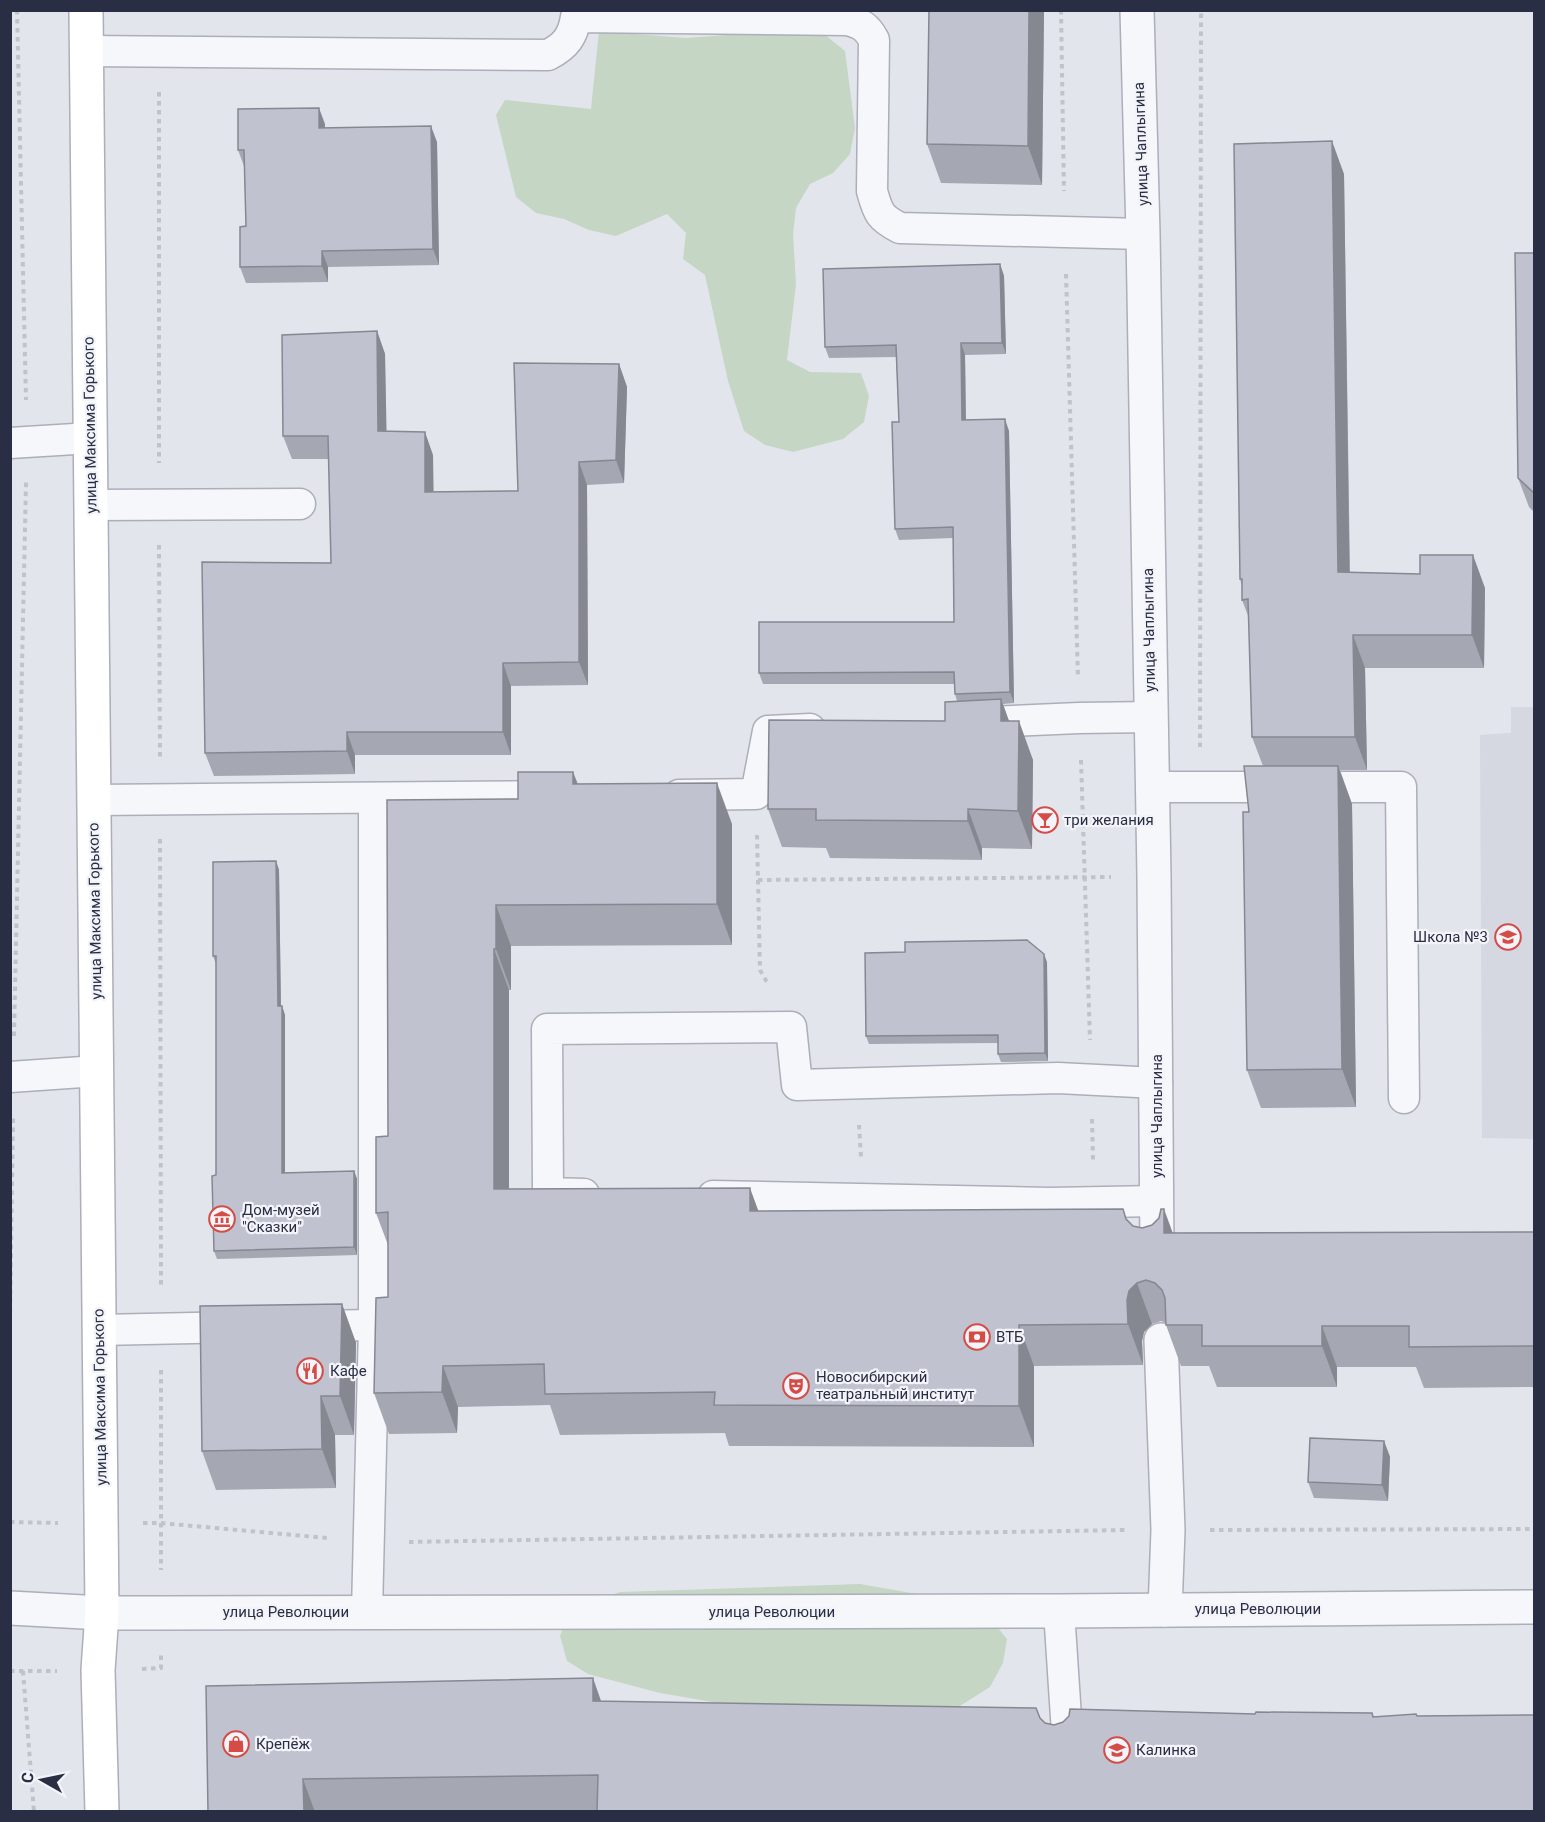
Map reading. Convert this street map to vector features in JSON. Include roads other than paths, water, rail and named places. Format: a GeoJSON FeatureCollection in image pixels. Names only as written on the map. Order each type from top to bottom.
{"type":"FeatureCollection","features":[{"type":"Feature","properties":{"kind":"street","name":"улица Максима Горького"},"geometry":{"type":"LineString","coordinates":[[86,10],[102,1613],[98,1670],[102,1812]]}},
{"type":"Feature","properties":{"kind":"street","name":"улица Чаплыгина"},"geometry":{"type":"LineString","coordinates":[[1137,10],[1154,877],[1157,1250]]}},
{"type":"Feature","properties":{"kind":"street"},"geometry":{"type":"LineString","coordinates":[[1161,1340],[1168,1530],[1165,1610]]}},
{"type":"Feature","properties":{"kind":"street","name":"улица Революции"},"geometry":{"type":"LineString","coordinates":[[10,1608],[102,1613],[161,1613],[1059,1611],[1534,1607]]}},
{"type":"Feature","properties":{"kind":"lane"},"geometry":{"type":"LineString","coordinates":[[87,51],[548,55],[560,49],[569,39],[574,30],[576,14],[859,22],[874,40],[872,192],[878,212],[885,220],[900,228],[1143,234]]}},
{"type":"Feature","properties":{"kind":"lane"},"geometry":{"type":"LineString","coordinates":[[19,442],[91,438]]}},
{"type":"Feature","properties":{"kind":"lane"},"geometry":{"type":"LineString","coordinates":[[91,505],[300,504]]}},
{"type":"Feature","properties":{"kind":"lane"},"geometry":{"type":"LineString","coordinates":[[944,724],[1151,717]]}},
{"type":"Feature","properties":{"kind":"lane"},"geometry":{"type":"LineString","coordinates":[[648,795],[756,794],[768,731],[838,728]]}},
{"type":"Feature","properties":{"kind":"lane"},"geometry":{"type":"LineString","coordinates":[[1152,787],[1401,788],[1404,1098]]}},
{"type":"Feature","properties":{"kind":"lane"},"geometry":{"type":"LineString","coordinates":[[94,800],[589,796]]}},
{"type":"Feature","properties":{"kind":"lane"},"geometry":{"type":"LineString","coordinates":[[367,1612],[374,1325],[374,798]]}},
{"type":"Feature","properties":{"kind":"lane"},"geometry":{"type":"LineString","coordinates":[[607,1194],[548,1193],[547,1029],[791,1027],[797,1085],[1058,1078],[1157,1083]]}},
{"type":"Feature","properties":{"kind":"lane"},"geometry":{"type":"LineString","coordinates":[[12,1077],[97,1071]]}},
{"type":"Feature","properties":{"kind":"lane"},"geometry":{"type":"LineString","coordinates":[[689,1196],[1094,1203],[1157,1201]]}},
{"type":"Feature","properties":{"kind":"lane"},"geometry":{"type":"LineString","coordinates":[[99,1330],[374,1325]]}},
{"type":"Feature","properties":{"kind":"lane"},"geometry":{"type":"LineString","coordinates":[[1059,1611],[1068,1748]]}},
{"type":"Feature","properties":{"kind":"place","name":"три желания"},"geometry":{"type":"Point","coordinates":[1045,820]}},
{"type":"Feature","properties":{"kind":"place","name":"Школа №3"},"geometry":{"type":"Point","coordinates":[1508,937]}},
{"type":"Feature","properties":{"kind":"place","name":"Дом-музей \"Сказки\""},"geometry":{"type":"Point","coordinates":[222,1219]}},
{"type":"Feature","properties":{"kind":"place","name":"ВТБ"},"geometry":{"type":"Point","coordinates":[977,1337]}},
{"type":"Feature","properties":{"kind":"place","name":"Кафе"},"geometry":{"type":"Point","coordinates":[310,1371]}},
{"type":"Feature","properties":{"kind":"place","name":"Новосибирский театральный институт"},"geometry":{"type":"Point","coordinates":[796,1386]}},
{"type":"Feature","properties":{"kind":"place","name":"Крепёж"},"geometry":{"type":"Point","coordinates":[236,1744]}},
{"type":"Feature","properties":{"kind":"place","name":"Калинка"},"geometry":{"type":"Point","coordinates":[1117,1750]}}]}
